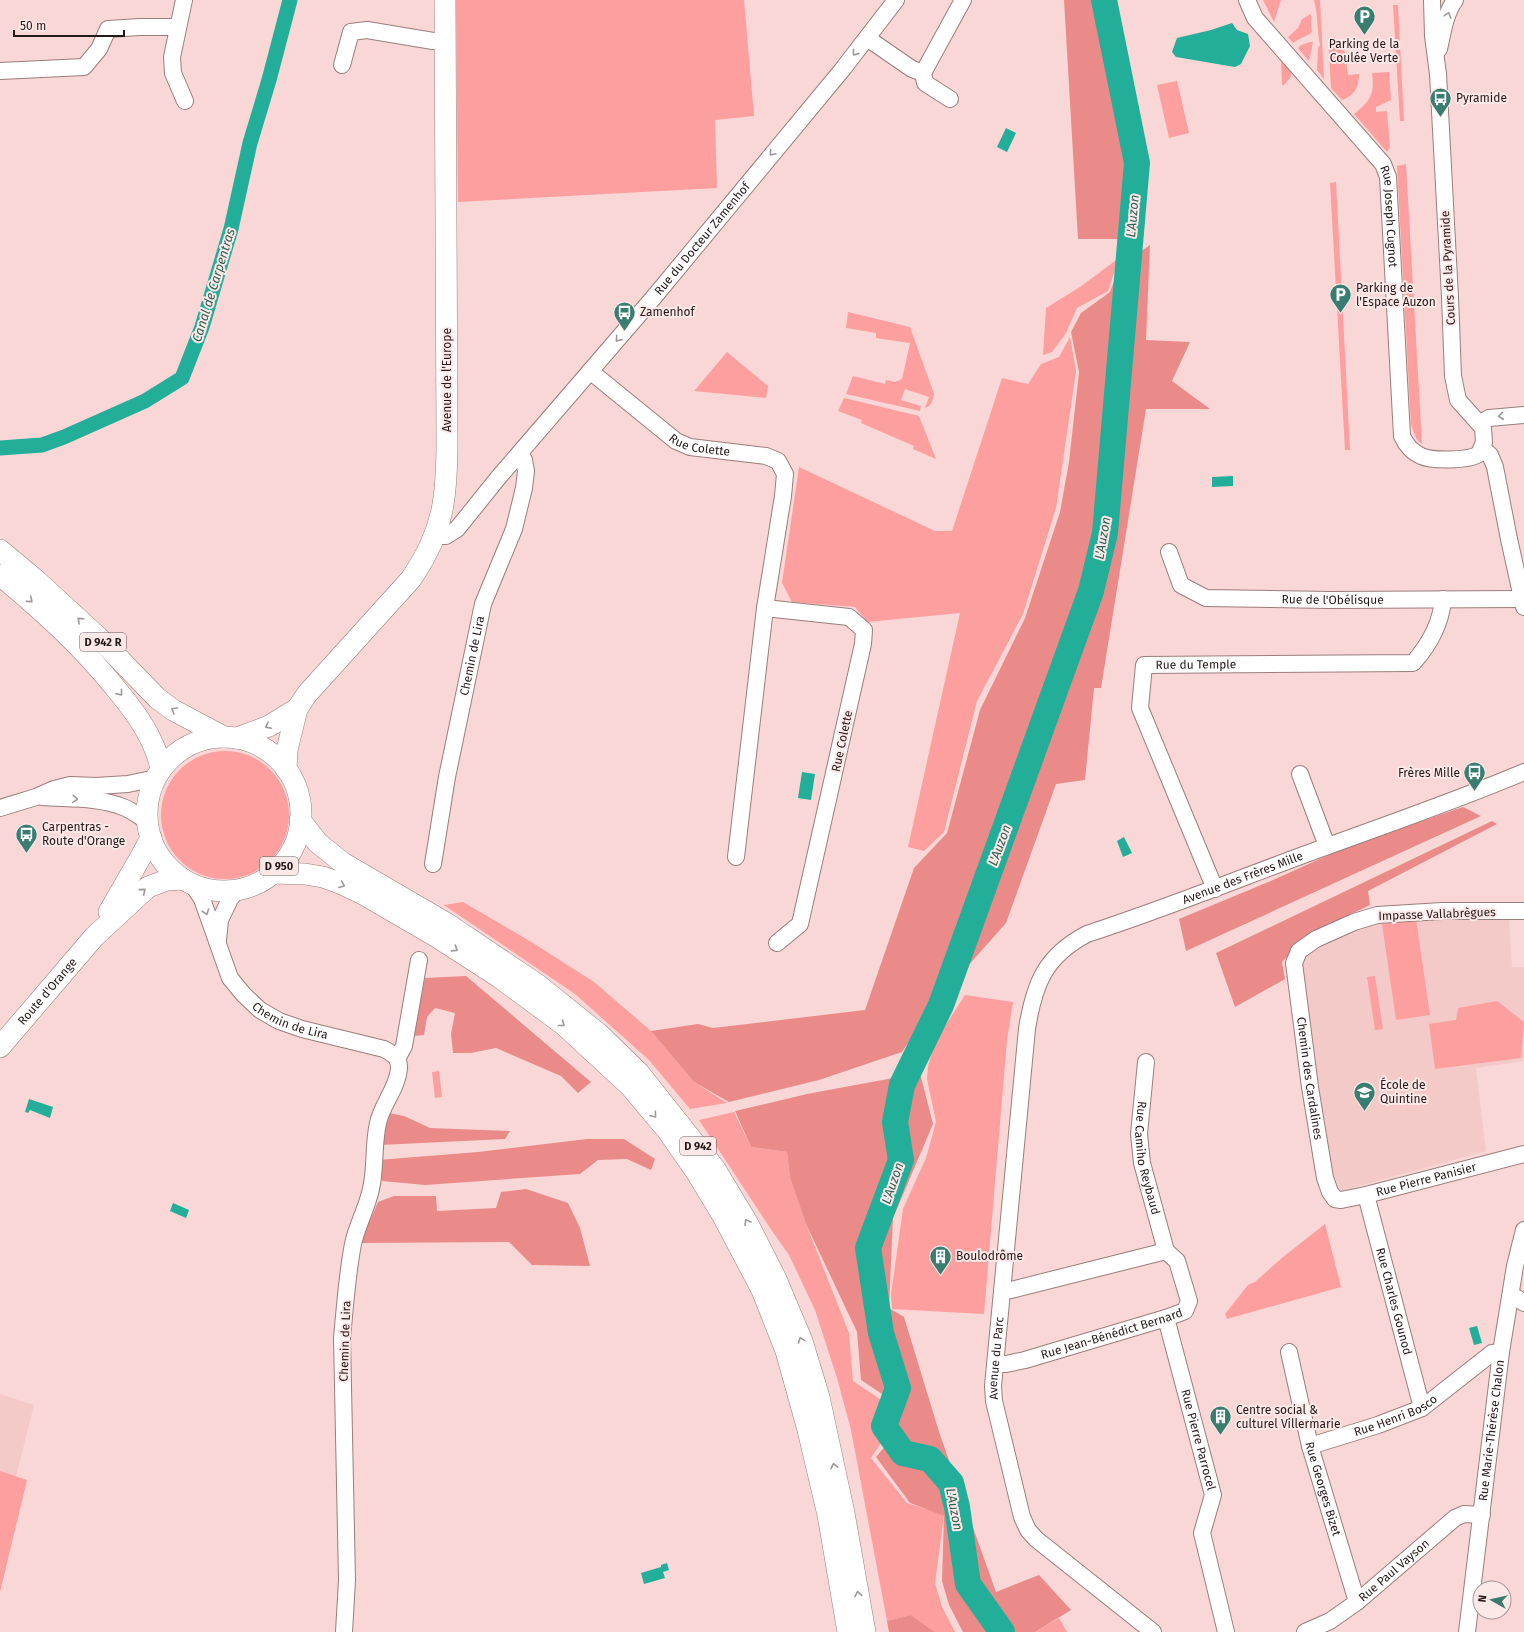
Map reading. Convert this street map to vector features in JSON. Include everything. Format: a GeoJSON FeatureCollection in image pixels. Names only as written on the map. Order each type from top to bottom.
{"type":"FeatureCollection","features":[{"type":"Feature","properties":{"kind":"main road","name":"Avenue de l'Europe"},"geometry":{"type":"LineString","coordinates":[[286,769],[287,750],[297,709],[307,694],[411,579],[424,559],[435,536],[442,515],[447,472],[445,0]]}},
{"type":"Feature","properties":{"kind":"main road","name":"D 942 R"},"geometry":{"type":"LineString","coordinates":[[0,550],[37,581],[98,637],[157,698],[173,710],[223,734]]}},
{"type":"Feature","properties":{"kind":"main road"},"geometry":{"type":"LineString","coordinates":[[0,576],[50,617],[95,662],[139,720],[153,743],[158,756],[158,773]]}},
{"type":"Feature","properties":{"kind":"main road","name":"Avenue de l'Europe"},"geometry":{"type":"LineString","coordinates":[[223,734],[269,726],[297,709]]}},
{"type":"Feature","properties":{"kind":"main road","name":"D 950"},"geometry":{"type":"LineString","coordinates":[[223,734],[256,744],[273,754],[286,769],[296,790],[299,802],[300,820],[292,849],[284,862],[273,873],[262,880],[238,889],[222,891],[207,889],[187,882],[169,868],[162,859],[149,830],[147,806],[150,792],[158,773],[171,758],[189,745],[223,734]]}},
{"type":"Feature","properties":{"kind":"main road","name":"D 942"},"geometry":{"type":"LineString","coordinates":[[300,820],[318,843],[343,863],[446,923],[538,985],[599,1034],[639,1073],[715,1169],[748,1224],[776,1280],[802,1341],[819,1397],[843,1506],[865,1632]]}},
{"type":"Feature","properties":{"kind":"main road","name":"Route d'Orange"},"geometry":{"type":"LineString","coordinates":[[94,937],[139,860],[149,830]]}},
{"type":"Feature","properties":{"kind":"main road","name":"D 942"},"geometry":{"type":"LineString","coordinates":[[273,873],[311,875],[323,877],[342,884],[363,894],[437,937],[499,977],[564,1025],[630,1086],[667,1130],[697,1173],[723,1216],[762,1290],[786,1351],[808,1430],[828,1515],[848,1632]]}},
{"type":"Feature","properties":{"kind":"main road","name":"Route d'Orange"},"geometry":{"type":"LineString","coordinates":[[0,1046],[94,937],[148,887],[167,880],[187,882]]}},
{"type":"Feature","properties":{"kind":"street"},"geometry":{"type":"LineString","coordinates":[[184,0],[172,57],[172,73],[185,100]]}},
{"type":"Feature","properties":{"kind":"street","name":"Rue du Docteur Zamenhof"},"geometry":{"type":"LineString","coordinates":[[435,536],[446,536],[457,529],[498,478],[659,291],[867,38],[896,0]]}},
{"type":"Feature","properties":{"kind":"street"},"geometry":{"type":"LineString","coordinates":[[950,99],[925,83],[923,73],[963,0]]}},
{"type":"Feature","properties":{"kind":"street","name":"Rue Joseph Cugnot"},"geometry":{"type":"LineString","coordinates":[[1246,0],[1255,18],[1383,164],[1388,177],[1402,436],[1407,445],[1415,453],[1429,459],[1468,458],[1479,454],[1482,448]]}},
{"type":"Feature","properties":{"kind":"street"},"geometry":{"type":"LineString","coordinates":[[1432,0],[1433,36],[1437,58]]}},
{"type":"Feature","properties":{"kind":"street"},"geometry":{"type":"LineString","coordinates":[[1437,58],[1446,19],[1450,6],[1454,0]]}},
{"type":"Feature","properties":{"kind":"street"},"geometry":{"type":"LineString","coordinates":[[0,71],[84,67],[99,49],[108,29],[140,27],[178,28]]}},
{"type":"Feature","properties":{"kind":"street"},"geometry":{"type":"LineString","coordinates":[[342,65],[352,32],[367,30],[433,42],[445,42]]}},
{"type":"Feature","properties":{"kind":"street"},"geometry":{"type":"LineString","coordinates":[[867,38],[912,69],[923,73]]}},
{"type":"Feature","properties":{"kind":"street","name":"Cours de la Pyramide"},"geometry":{"type":"LineString","coordinates":[[1437,58],[1453,376],[1458,400],[1480,423]]}},
{"type":"Feature","properties":{"kind":"street","name":"Rue Colette"},"geometry":{"type":"LineString","coordinates":[[590,371],[676,441],[690,447],[766,456],[778,461],[785,474],[783,496],[765,608],[736,857]]}},
{"type":"Feature","properties":{"kind":"street"},"geometry":{"type":"LineString","coordinates":[[1523,603],[1495,467],[1490,455],[1482,448],[1484,434],[1480,423],[1489,418],[1524,414]]}},
{"type":"Feature","properties":{"kind":"street","name":"Chemin de Lira"},"geometry":{"type":"LineString","coordinates":[[433,864],[447,777],[483,604],[514,529],[524,488],[526,471],[524,460],[520,454]]}},
{"type":"Feature","properties":{"kind":"street","name":"Rue de l'Obélisque"},"geometry":{"type":"LineString","coordinates":[[1169,552],[1181,584],[1206,598],[1329,600],[1443,599],[1523,603]]}},
{"type":"Feature","properties":{"kind":"street","name":"Rue du Temple"},"geometry":{"type":"LineString","coordinates":[[1215,889],[1140,708],[1144,665],[1413,663],[1425,650],[1441,616],[1443,599]]}},
{"type":"Feature","properties":{"kind":"street","name":"Rue Colette"},"geometry":{"type":"LineString","coordinates":[[765,608],[849,617],[864,630],[863,644],[800,924],[777,943]]}},
{"type":"Feature","properties":{"kind":"street","name":"Avenue des Frères Mille"},"geometry":{"type":"LineString","coordinates":[[1025,1046],[1030,1009],[1034,992],[1040,977],[1061,952],[1073,942],[1088,934],[1187,900],[1327,846],[1475,792],[1524,772]]}},
{"type":"Feature","properties":{"kind":"street"},"geometry":{"type":"LineString","coordinates":[[0,808],[70,785],[96,786],[128,784],[158,773]]}},
{"type":"Feature","properties":{"kind":"street"},"geometry":{"type":"LineString","coordinates":[[1300,774],[1327,846]]}},
{"type":"Feature","properties":{"kind":"street"},"geometry":{"type":"LineString","coordinates":[[36,797],[89,800],[124,807],[149,830]]}},
{"type":"Feature","properties":{"kind":"street"},"geometry":{"type":"LineString","coordinates":[[187,882],[202,899],[208,920],[218,941]]}},
{"type":"Feature","properties":{"kind":"street"},"geometry":{"type":"LineString","coordinates":[[218,941],[220,920],[230,899],[238,889]]}},
{"type":"Feature","properties":{"kind":"street","name":"Impasse Vallabrègues"},"geometry":{"type":"LineString","coordinates":[[1294,963],[1299,951],[1316,939],[1354,922],[1377,915],[1442,911],[1524,911]]}},
{"type":"Feature","properties":{"kind":"street","name":"Chemin de Lira"},"geometry":{"type":"LineString","coordinates":[[218,941],[230,978],[244,995],[260,1010],[279,1021],[302,1029],[384,1049],[392,1053],[397,1059],[399,1068],[398,1079],[379,1118],[374,1139],[374,1167],[371,1190],[353,1243],[345,1298],[342,1338],[347,1580],[344,1632]]}},
{"type":"Feature","properties":{"kind":"street","name":"Chemin de Lira"},"geometry":{"type":"LineString","coordinates":[[397,1059],[404,1046],[419,960]]}},
{"type":"Feature","properties":{"kind":"street","name":"Chemin des Cardalines"},"geometry":{"type":"LineString","coordinates":[[1294,963],[1294,974],[1310,1087],[1325,1178],[1330,1192]]}},
{"type":"Feature","properties":{"kind":"street","name":"Avenue du Parc"},"geometry":{"type":"LineString","coordinates":[[1025,1046],[993,1386],[996,1414],[1022,1517],[1028,1530],[1036,1539],[1153,1632]]}},
{"type":"Feature","properties":{"kind":"street","name":"Rue Camiho Reybaud"},"geometry":{"type":"LineString","coordinates":[[1146,1062],[1139,1134],[1142,1163],[1166,1251]]}},
{"type":"Feature","properties":{"kind":"street","name":"Rue Pierre Panisier"},"geometry":{"type":"LineString","coordinates":[[1330,1192],[1335,1199],[1341,1200],[1366,1195],[1524,1154]]}},
{"type":"Feature","properties":{"kind":"street","name":"Rue Charles Gounod"},"geometry":{"type":"LineString","coordinates":[[1366,1195],[1422,1408]]}},
{"type":"Feature","properties":{"kind":"street","name":"Rue Marie-Thérèse Chalon"},"geometry":{"type":"LineString","coordinates":[[1467,1632],[1497,1379],[1501,1352],[1517,1300],[1515,1266],[1524,1232]]}},
{"type":"Feature","properties":{"kind":"street"},"geometry":{"type":"LineString","coordinates":[[1002,1291],[1166,1251]]}},
{"type":"Feature","properties":{"kind":"street","name":"Rue Jean-Bénédict Bernard"},"geometry":{"type":"LineString","coordinates":[[995,1364],[1006,1364],[1025,1360],[1185,1311],[1188,1300],[1177,1262],[1166,1251]]}},
{"type":"Feature","properties":{"kind":"street","name":"Rue Pierre Parrocel"},"geometry":{"type":"LineString","coordinates":[[1166,1318],[1213,1495],[1202,1533],[1226,1632]]}},
{"type":"Feature","properties":{"kind":"street","name":"Rue Georges Bizet"},"geometry":{"type":"LineString","coordinates":[[1289,1352],[1310,1446],[1357,1602]]}},
{"type":"Feature","properties":{"kind":"street","name":"Rue Henri Bosco"},"geometry":{"type":"LineString","coordinates":[[1310,1446],[1378,1425],[1422,1408],[1492,1353],[1501,1352]]}},
{"type":"Feature","properties":{"kind":"street"},"geometry":{"type":"LineString","coordinates":[[1473,1368],[1488,1377],[1497,1379]]}},
{"type":"Feature","properties":{"kind":"street","name":"Rue Paul Vayson"},"geometry":{"type":"LineString","coordinates":[[1305,1632],[1330,1621],[1357,1602],[1455,1518],[1464,1514],[1482,1515]]}},
{"type":"Feature","properties":{"kind":"shaded area"},"geometry":{"type":"Polygon","coordinates":[[[456,0],[744,0],[754,116],[715,120],[717,188],[458,202],[456,0]]]}},
{"type":"Feature","properties":{"kind":"shaded area"},"geometry":{"type":"Polygon","coordinates":[[[1064,0],[1099,0],[1133,163],[1122,239],[1078,239],[1064,0]]]}},
{"type":"Feature","properties":{"kind":"shaded area"},"geometry":{"type":"Polygon","coordinates":[[[1263,0],[1281,0],[1274,22],[1263,0]]]}},
{"type":"Feature","properties":{"kind":"shaded area"},"geometry":{"type":"Polygon","coordinates":[[[1314,0],[1320,0],[1324,79],[1317,70],[1318,48],[1320,45],[1314,0]]]}},
{"type":"Feature","properties":{"kind":"shaded area"},"geometry":{"type":"Polygon","coordinates":[[[1393,5],[1398,5],[1404,121],[1400,121],[1393,5]]]}},
{"type":"Feature","properties":{"kind":"shaded area"},"geometry":{"type":"Polygon","coordinates":[[[1311,14],[1312,32],[1293,43],[1288,37],[1298,28],[1302,19],[1311,14]]]}},
{"type":"Feature","properties":{"kind":"shaded area"},"geometry":{"type":"Polygon","coordinates":[[[1232,23],[1237,30],[1248,34],[1250,46],[1241,64],[1235,67],[1176,57],[1172,52],[1177,38],[1211,30],[1232,23]]]}},
{"type":"Feature","properties":{"kind":"shaded area"},"geometry":{"type":"Polygon","coordinates":[[[1328,37],[1335,37],[1345,52],[1348,75],[1359,74],[1357,87],[1350,96],[1342,100],[1331,88],[1328,37]]]}},
{"type":"Feature","properties":{"kind":"shaded area"},"geometry":{"type":"Polygon","coordinates":[[[1313,42],[1309,61],[1298,48],[1301,45],[1313,42]]]}},
{"type":"Feature","properties":{"kind":"shaded area"},"geometry":{"type":"Polygon","coordinates":[[[1281,59],[1292,73],[1284,85],[1282,85],[1281,59]]]}},
{"type":"Feature","properties":{"kind":"shaded area"},"geometry":{"type":"Polygon","coordinates":[[[1389,72],[1391,100],[1376,107],[1376,112],[1387,111],[1390,147],[1387,152],[1354,114],[1368,101],[1370,97],[1373,87],[1372,73],[1389,72]]]}},
{"type":"Feature","properties":{"kind":"shaded area"},"geometry":{"type":"Polygon","coordinates":[[[1177,81],[1189,133],[1169,138],[1157,85],[1177,81]]]}},
{"type":"Feature","properties":{"kind":"shaded area"},"geometry":{"type":"Polygon","coordinates":[[[1006,128],[1016,133],[1007,152],[997,147],[1006,128]]]}},
{"type":"Feature","properties":{"kind":"shaded area"},"geometry":{"type":"Polygon","coordinates":[[[1406,164],[1422,444],[1417,440],[1411,425],[1397,166],[1406,164]]]}},
{"type":"Feature","properties":{"kind":"shaded area"},"geometry":{"type":"Polygon","coordinates":[[[1336,182],[1350,450],[1345,450],[1330,183],[1336,182]]]}},
{"type":"Feature","properties":{"kind":"shaded area"},"geometry":{"type":"Polygon","coordinates":[[[1150,245],[1146,340],[1190,342],[1172,381],[1210,409],[1146,409],[1101,688],[1094,688],[1085,780],[1056,784],[1006,923],[935,1003],[902,1052],[819,1080],[729,1102],[694,1082],[651,1031],[698,1024],[713,1028],[865,1010],[914,868],[947,833],[980,710],[1025,618],[1060,512],[1069,462],[1079,372],[1071,332],[1081,313],[1110,292],[1119,267],[1150,245]]]}},
{"type":"Feature","properties":{"kind":"shaded area"},"geometry":{"type":"Polygon","coordinates":[[[1119,258],[1108,291],[1077,308],[1066,333],[1052,352],[1043,355],[1046,308],[1080,287],[1119,258]]]}},
{"type":"Feature","properties":{"kind":"shaded area"},"geometry":{"type":"Polygon","coordinates":[[[848,312],[910,327],[934,394],[929,406],[925,408],[929,397],[905,389],[901,400],[921,406],[920,411],[846,394],[853,376],[885,384],[886,380],[895,382],[902,379],[910,343],[876,338],[876,333],[846,328],[848,312]]]}},
{"type":"Feature","properties":{"kind":"shaded area"},"geometry":{"type":"Polygon","coordinates":[[[1070,337],[1076,371],[1056,508],[1023,614],[977,701],[944,832],[924,851],[908,847],[960,613],[867,622],[855,607],[792,602],[782,583],[799,467],[935,531],[952,531],[1002,378],[1028,384],[1041,364],[1059,357],[1070,337]]]}},
{"type":"Feature","properties":{"kind":"shaded area"},"geometry":{"type":"Polygon","coordinates":[[[727,352],[768,386],[766,398],[694,391],[727,352]]]}},
{"type":"Feature","properties":{"kind":"shaded area"},"geometry":{"type":"Polygon","coordinates":[[[844,398],[919,416],[936,459],[913,449],[914,446],[861,423],[862,420],[838,411],[844,398]]]}},
{"type":"Feature","properties":{"kind":"shaded area"},"geometry":{"type":"Polygon","coordinates":[[[1233,476],[1233,486],[1212,487],[1212,477],[1233,476]]]}},
{"type":"Feature","properties":{"kind":"shaded area"},"geometry":{"type":"Polygon","coordinates":[[[225,751],[249,756],[270,770],[284,791],[289,815],[284,839],[270,860],[249,874],[225,879],[201,874],[180,860],[166,839],[161,815],[166,791],[180,770],[201,756],[225,751]]]}},
{"type":"Feature","properties":{"kind":"shaded area"},"geometry":{"type":"Polygon","coordinates":[[[802,772],[815,774],[811,800],[798,798],[802,772]]]}},
{"type":"Feature","properties":{"kind":"shaded area"},"geometry":{"type":"Polygon","coordinates":[[[1463,807],[1481,816],[1186,951],[1179,919],[1273,880],[1351,845],[1463,807]]]}},
{"type":"Feature","properties":{"kind":"shaded area"},"geometry":{"type":"Polygon","coordinates":[[[1492,821],[1497,824],[1368,891],[1370,905],[1311,933],[1282,962],[1285,979],[1235,1007],[1216,953],[1492,821]]]}},
{"type":"Feature","properties":{"kind":"shaded area"},"geometry":{"type":"Polygon","coordinates":[[[1124,837],[1132,853],[1123,857],[1117,841],[1124,837]]]}},
{"type":"Feature","properties":{"kind":"shaded area"},"geometry":{"type":"Polygon","coordinates":[[[463,902],[533,943],[594,982],[651,1031],[694,1082],[727,1103],[690,1109],[649,1060],[575,994],[444,905],[463,902]]]}},
{"type":"Feature","properties":{"kind":"shaded area"},"geometry":{"type":"Polygon","coordinates":[[[1509,917],[1512,967],[1524,967],[1524,1061],[1476,1068],[1486,1151],[1341,1191],[1331,1180],[1316,1095],[1301,953],[1377,918],[1509,917]]]}},
{"type":"Feature","properties":{"kind":"shaded area"},"geometry":{"type":"Polygon","coordinates":[[[1416,919],[1430,1015],[1396,1020],[1382,924],[1416,919]]]}},
{"type":"Feature","properties":{"kind":"shaded area"},"geometry":{"type":"Polygon","coordinates":[[[466,976],[591,1082],[578,1093],[561,1076],[496,1048],[471,1053],[453,1053],[451,1034],[455,1013],[435,1008],[427,1017],[424,1035],[413,1036],[425,978],[466,976]]]}},
{"type":"Feature","properties":{"kind":"shaded area"},"geometry":{"type":"Polygon","coordinates":[[[1375,976],[1383,1029],[1375,1030],[1367,977],[1375,976]]]}},
{"type":"Feature","properties":{"kind":"shaded area"},"geometry":{"type":"Polygon","coordinates":[[[965,995],[1013,1002],[1007,1040],[984,1314],[892,1309],[891,1294],[903,1209],[926,1158],[936,1122],[927,1079],[928,1066],[936,1040],[965,995]]]}},
{"type":"Feature","properties":{"kind":"shaded area"},"geometry":{"type":"Polygon","coordinates":[[[1497,1001],[1524,1022],[1521,1058],[1435,1069],[1429,1024],[1456,1020],[1458,1008],[1497,1001]]]}},
{"type":"Feature","properties":{"kind":"shaded area"},"geometry":{"type":"Polygon","coordinates":[[[439,1071],[442,1097],[435,1098],[432,1072],[439,1071]]]}},
{"type":"Feature","properties":{"kind":"shaded area"},"geometry":{"type":"Polygon","coordinates":[[[920,1073],[933,1124],[893,1218],[889,1308],[904,1317],[940,1435],[996,1592],[1039,1575],[1071,1610],[1035,1632],[963,1632],[949,1605],[942,1581],[944,1516],[910,1503],[876,1457],[896,1433],[890,1424],[897,1404],[861,1380],[857,1332],[806,1224],[790,1178],[787,1152],[751,1147],[735,1111],[807,1094],[920,1073]]]}},
{"type":"Feature","properties":{"kind":"shaded area"},"geometry":{"type":"Polygon","coordinates":[[[29,1099],[53,1107],[50,1118],[30,1110],[28,1113],[25,1112],[29,1099]]]}},
{"type":"Feature","properties":{"kind":"shaded area"},"geometry":{"type":"Polygon","coordinates":[[[734,1112],[751,1147],[787,1152],[790,1178],[806,1224],[849,1333],[853,1381],[889,1405],[881,1425],[887,1434],[871,1458],[907,1503],[944,1515],[935,1583],[942,1607],[955,1632],[935,1632],[911,1615],[887,1621],[851,1430],[837,1378],[815,1310],[789,1255],[699,1120],[734,1112]]]}},
{"type":"Feature","properties":{"kind":"shaded area"},"geometry":{"type":"Polygon","coordinates":[[[389,1113],[404,1116],[430,1128],[510,1131],[505,1139],[380,1145],[380,1130],[389,1113]]]}},
{"type":"Feature","properties":{"kind":"shaded area"},"geometry":{"type":"Polygon","coordinates":[[[587,1139],[624,1139],[655,1159],[651,1170],[627,1159],[598,1160],[580,1174],[425,1185],[382,1181],[378,1160],[478,1152],[587,1139]]]}},
{"type":"Feature","properties":{"kind":"shaded area"},"geometry":{"type":"Polygon","coordinates":[[[526,1189],[568,1203],[580,1228],[590,1266],[532,1265],[509,1242],[360,1243],[378,1202],[394,1196],[436,1196],[437,1211],[496,1208],[501,1192],[526,1189]]]}},
{"type":"Feature","properties":{"kind":"shaded area"},"geometry":{"type":"Polygon","coordinates":[[[173,1203],[189,1210],[186,1218],[170,1211],[173,1203]]]}},
{"type":"Feature","properties":{"kind":"shaded area"},"geometry":{"type":"Polygon","coordinates":[[[1325,1224],[1341,1287],[1227,1319],[1225,1314],[1248,1285],[1255,1282],[1283,1257],[1325,1224]]]}},
{"type":"Feature","properties":{"kind":"shaded area"},"geometry":{"type":"Polygon","coordinates":[[[1477,1326],[1482,1343],[1474,1345],[1469,1328],[1477,1326]]]}},
{"type":"Feature","properties":{"kind":"shaded area"},"geometry":{"type":"Polygon","coordinates":[[[0,1394],[34,1405],[16,1477],[0,1471],[0,1394]]]}},
{"type":"Feature","properties":{"kind":"shaded area"},"geometry":{"type":"Polygon","coordinates":[[[0,1471],[27,1480],[0,1592],[0,1471]]]}},
{"type":"Feature","properties":{"kind":"shaded area"},"geometry":{"type":"Polygon","coordinates":[[[667,1563],[669,1570],[663,1572],[665,1578],[644,1584],[641,1573],[661,1567],[661,1565],[667,1563]]]}},
{"type":"Feature","properties":{"kind":"shaded area"},"geometry":{"type":"Polygon","coordinates":[[[911,1615],[935,1632],[889,1632],[887,1621],[911,1615]]]}},
{"type":"Feature","properties":{"kind":"shaded area"},"geometry":{"type":"Polygon","coordinates":[[[1059,1618],[1067,1632],[1035,1632],[1059,1618]]]}},
{"type":"Feature","properties":{"kind":"waterway","name":"Canal de Carpentras"},"geometry":{"type":"LineString","coordinates":[[0,448],[42,445],[64,437],[145,401],[182,378],[202,327],[231,229],[250,143],[269,80],[290,0]]}},
{"type":"Feature","properties":{"kind":"waterway","name":"L'Auzon"},"geometry":{"type":"LineString","coordinates":[[1002,1632],[968,1584],[957,1507],[951,1483],[930,1459],[903,1453],[884,1426],[898,1388],[881,1333],[868,1248],[901,1160],[895,1122],[902,1085],[941,1005],[1091,591],[1105,533],[1137,163],[1104,0]]}},
{"type":"Feature","properties":{"kind":"place","name":"Parking de la Coulée Verte"},"geometry":{"type":"Point","coordinates":[1364,36]}},
{"type":"Feature","properties":{"kind":"place","name":"Pyramide"},"geometry":{"type":"Point","coordinates":[1440,118]}},
{"type":"Feature","properties":{"kind":"place","name":"Parking de l'Espace Auzon"},"geometry":{"type":"Point","coordinates":[1341,314]}},
{"type":"Feature","properties":{"kind":"place","name":"Zamenhof"},"geometry":{"type":"Point","coordinates":[625,332]}},
{"type":"Feature","properties":{"kind":"place","name":"Frères Mille"},"geometry":{"type":"Point","coordinates":[1475,792]}},
{"type":"Feature","properties":{"kind":"place","name":"Carpentras - Route d'Orange"},"geometry":{"type":"Point","coordinates":[26,854]}},
{"type":"Feature","properties":{"kind":"place","name":"École de Quintine"},"geometry":{"type":"Point","coordinates":[1364,1112]}},
{"type":"Feature","properties":{"kind":"place","name":"Boulodrôme"},"geometry":{"type":"Point","coordinates":[941,1276]}},
{"type":"Feature","properties":{"kind":"place","name":"Centre social & culturel Villermarie"},"geometry":{"type":"Point","coordinates":[1221,1436]}}]}
